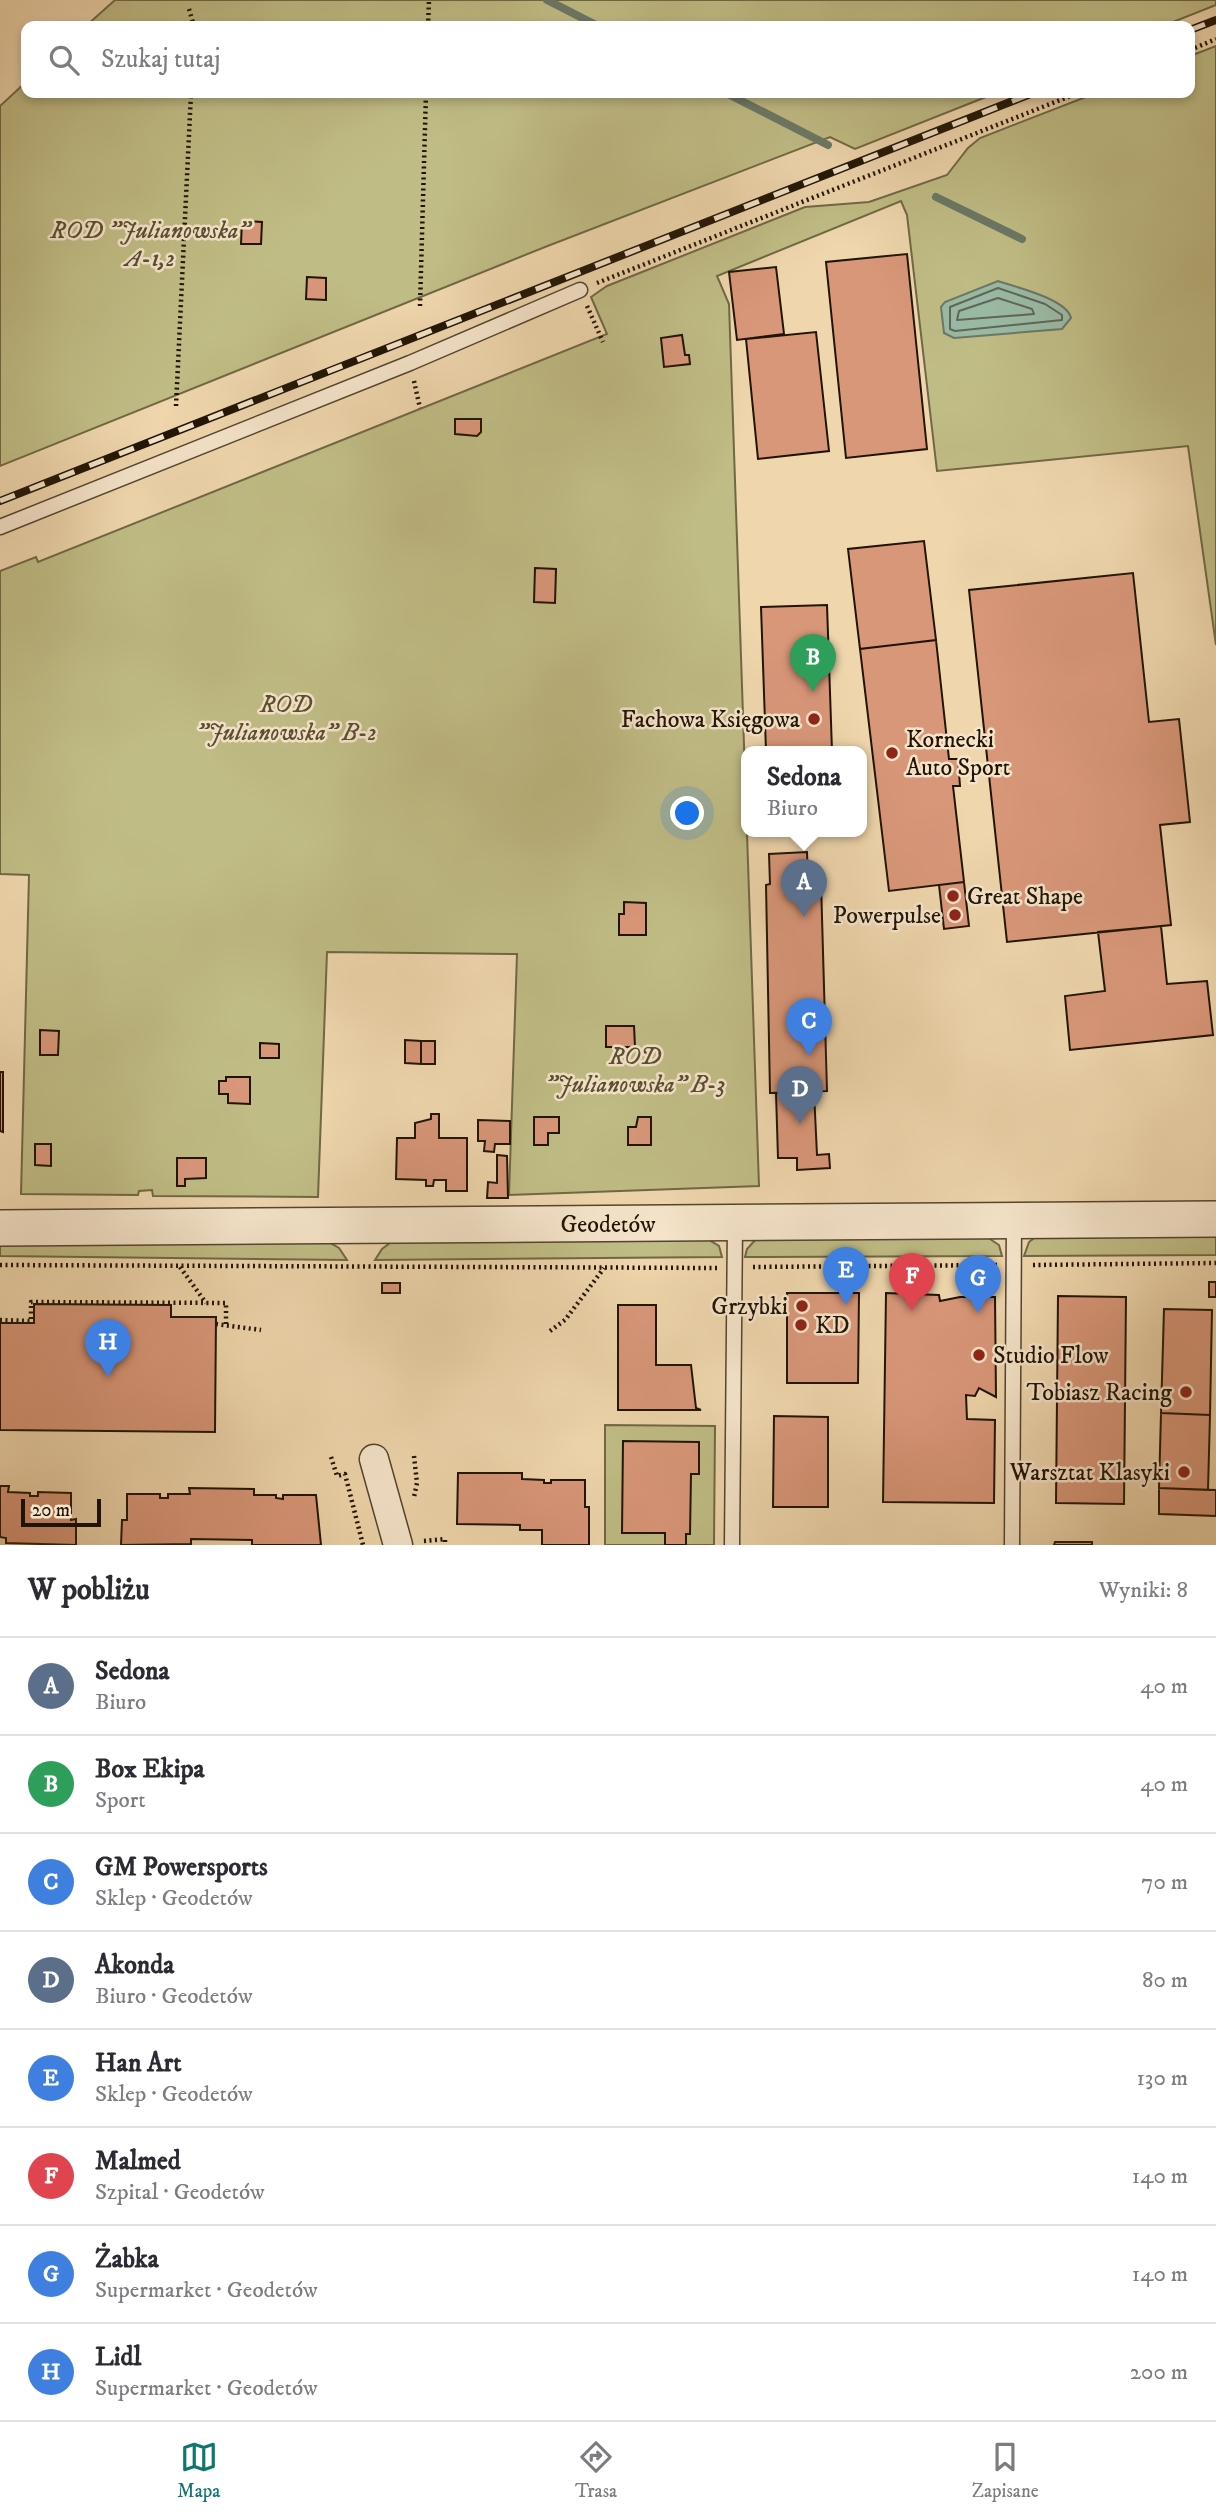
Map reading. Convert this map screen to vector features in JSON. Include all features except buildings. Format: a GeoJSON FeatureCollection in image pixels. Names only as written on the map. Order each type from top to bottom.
{"type":"FeatureCollection","features":[{"type":"Feature","properties":{"kind":"street","name":"Geodetów"},"geometry":{"type":"LineString","coordinates":[[0,1228],[1216,1219]]}},
{"type":"Feature","properties":{"kind":"street"},"geometry":{"type":"LineString","coordinates":[[374,1459],[398,1545]]}},
{"type":"Feature","properties":{"kind":"lane"},"geometry":{"type":"LineString","coordinates":[[0,527],[410,363],[580,290]]}},
{"type":"Feature","properties":{"kind":"lane"},"geometry":{"type":"LineString","coordinates":[[1012,1545],[1014,1222]]}},
{"type":"Feature","properties":{"kind":"lane"},"geometry":{"type":"LineString","coordinates":[[732,1545],[734,1224]]}},
{"type":"Feature","properties":{"kind":"path"},"geometry":{"type":"LineString","coordinates":[[428,21],[429,0]]}},
{"type":"Feature","properties":{"kind":"path"},"geometry":{"type":"LineString","coordinates":[[189,9],[193,21]]}},
{"type":"Feature","properties":{"kind":"path"},"geometry":{"type":"LineString","coordinates":[[1195,48],[1216,39]]}},
{"type":"Feature","properties":{"kind":"path"},"geometry":{"type":"LineString","coordinates":[[176,406],[191,98]]}},
{"type":"Feature","properties":{"kind":"path"},"geometry":{"type":"LineString","coordinates":[[420,306],[426,98]]}},
{"type":"Feature","properties":{"kind":"path"},"geometry":{"type":"LineString","coordinates":[[603,342],[580,290],[1065,98]]}},
{"type":"Feature","properties":{"kind":"path"},"geometry":{"type":"LineString","coordinates":[[1023,1265],[1216,1263]]}},
{"type":"Feature","properties":{"kind":"path"},"geometry":{"type":"LineString","coordinates":[[0,1265],[722,1268]]}},
{"type":"Feature","properties":{"kind":"path"},"geometry":{"type":"LineString","coordinates":[[744,1267],[1003,1265]]}},
{"type":"Feature","properties":{"kind":"path"},"geometry":{"type":"LineString","coordinates":[[179,1266],[206,1303]]}},
{"type":"Feature","properties":{"kind":"path"},"geometry":{"type":"LineString","coordinates":[[550,1331],[565,1320],[605,1267]]}},
{"type":"Feature","properties":{"kind":"path"},"geometry":{"type":"LineString","coordinates":[[0,1320],[31,1321],[31,1302],[226,1303],[226,1324]]}},
{"type":"Feature","properties":{"kind":"path"},"geometry":{"type":"LineString","coordinates":[[216,1324],[261,1330]]}},
{"type":"Feature","properties":{"kind":"path"},"geometry":{"type":"LineString","coordinates":[[413,1505],[417,1483],[414,1456]]}},
{"type":"Feature","properties":{"kind":"path"},"geometry":{"type":"LineString","coordinates":[[331,1457],[337,1476],[345,1474],[363,1545]]}},
{"type":"Feature","properties":{"kind":"green space"},"geometry":{"type":"Polygon","coordinates":[[[115,0],[1216,0],[1216,5],[1176,21],[92,21],[115,0]]]}},
{"type":"Feature","properties":{"kind":"green space"},"geometry":{"type":"Polygon","coordinates":[[[1216,46],[1216,645],[1188,446],[937,471],[907,215],[901,201],[717,276],[729,304],[744,746],[741,746],[741,837],[747,837],[759,1186],[509,1195],[517,954],[327,952],[318,1197],[153,1196],[152,1190],[139,1191],[138,1195],[21,1194],[29,875],[0,874],[0,571],[36,557],[38,562],[607,334],[591,297],[607,286],[805,207],[869,202],[947,175],[968,148],[980,138],[1083,98],[1195,98],[1195,54],[1216,46]]]}},
{"type":"Feature","properties":{"kind":"green space","name":"ROD \"Julianowska\" A-1,2"},"geometry":{"type":"Polygon","coordinates":[[[21,87],[21,98],[983,98],[855,149],[830,137],[545,247],[0,466],[0,106],[21,87]]]}},
{"type":"Feature","properties":{"kind":"green space"},"geometry":{"type":"Polygon","coordinates":[[[1216,1233],[1216,1255],[1024,1256],[1029,1242],[1037,1236],[1216,1233]]]}},
{"type":"Feature","properties":{"kind":"green space"},"geometry":{"type":"Polygon","coordinates":[[[984,1235],[999,1245],[1002,1256],[745,1257],[747,1249],[757,1238],[984,1235]]]}},
{"type":"Feature","properties":{"kind":"green space"},"geometry":{"type":"Polygon","coordinates":[[[704,1237],[719,1246],[722,1257],[375,1260],[382,1249],[394,1240],[704,1237]]]}},
{"type":"Feature","properties":{"kind":"green space"},"geometry":{"type":"Polygon","coordinates":[[[0,1240],[325,1240],[339,1248],[347,1260],[0,1256],[0,1240]]]}},
{"type":"Feature","properties":{"kind":"green space"},"geometry":{"type":"Polygon","coordinates":[[[605,1425],[715,1426],[714,1545],[605,1545],[605,1425]]]}},
{"type":"Feature","properties":{"kind":"water"},"geometry":{"type":"Polygon","coordinates":[[[998,281],[1051,300],[1067,311],[1071,318],[1062,329],[954,338],[944,333],[941,307],[945,302],[998,281]]]}},
{"type":"Feature","properties":{"kind":"waterway"},"geometry":{"type":"LineString","coordinates":[[547,0],[588,21]]}},
{"type":"Feature","properties":{"kind":"waterway"},"geometry":{"type":"LineString","coordinates":[[736,98],[828,145]]}},
{"type":"Feature","properties":{"kind":"waterway"},"geometry":{"type":"LineString","coordinates":[[936,197],[1022,239]]}},
{"type":"Feature","properties":{"kind":"railway"},"geometry":{"type":"LineString","coordinates":[[1195,28],[1216,20]]}},
{"type":"Feature","properties":{"kind":"railway"},"geometry":{"type":"LineString","coordinates":[[0,501],[1020,98]]}},
{"type":"Feature","properties":{"kind":"place","name":"Box Ekipa"},"geometry":{"type":"Point","coordinates":[813,692]}},
{"type":"Feature","properties":{"kind":"place","name":"Fachowa Księgowa"},"geometry":{"type":"Point","coordinates":[814,719]}},
{"type":"Feature","properties":{"kind":"place","name":"Kornecki Auto Sport"},"geometry":{"type":"Point","coordinates":[892,753]}},
{"type":"Feature","properties":{"kind":"place","name":"Great Shape"},"geometry":{"type":"Point","coordinates":[953,896]}},
{"type":"Feature","properties":{"kind":"place","name":"Powerpulse"},"geometry":{"type":"Point","coordinates":[955,915]}},
{"type":"Feature","properties":{"kind":"place","name":"Sedona"},"geometry":{"type":"Point","coordinates":[804,917]}},
{"type":"Feature","properties":{"kind":"place","name":"GM Powersports"},"geometry":{"type":"Point","coordinates":[809,1056]}},
{"type":"Feature","properties":{"kind":"place","name":"Akonda"},"geometry":{"type":"Point","coordinates":[800,1124]}},
{"type":"Feature","properties":{"kind":"place","name":"Han Art"},"geometry":{"type":"Point","coordinates":[846,1305]}},
{"type":"Feature","properties":{"kind":"place","name":"Grzybki"},"geometry":{"type":"Point","coordinates":[802,1306]}},
{"type":"Feature","properties":{"kind":"place","name":"Malmed"},"geometry":{"type":"Point","coordinates":[912,1311]}},
{"type":"Feature","properties":{"kind":"place","name":"Żabka"},"geometry":{"type":"Point","coordinates":[978,1313]}},
{"type":"Feature","properties":{"kind":"place","name":"KD"},"geometry":{"type":"Point","coordinates":[801,1325]}},
{"type":"Feature","properties":{"kind":"place","name":"Studio Flow"},"geometry":{"type":"Point","coordinates":[979,1355]}},
{"type":"Feature","properties":{"kind":"place","name":"Lidl"},"geometry":{"type":"Point","coordinates":[108,1377]}},
{"type":"Feature","properties":{"kind":"place","name":"Tobiasz Racing"},"geometry":{"type":"Point","coordinates":[1186,1392]}},
{"type":"Feature","properties":{"kind":"place","name":"Warsztat Klasyki"},"geometry":{"type":"Point","coordinates":[1184,1472]}},
{"type":"Feature","properties":{"kind":"park label","name":"ROD \"Julianowska\" B-2"},"geometry":{"type":"Point","coordinates":[286,718]}},
{"type":"Feature","properties":{"kind":"park label","name":"ROD \"Julianowska\" B-3"},"geometry":{"type":"Point","coordinates":[635,1070]}}]}
